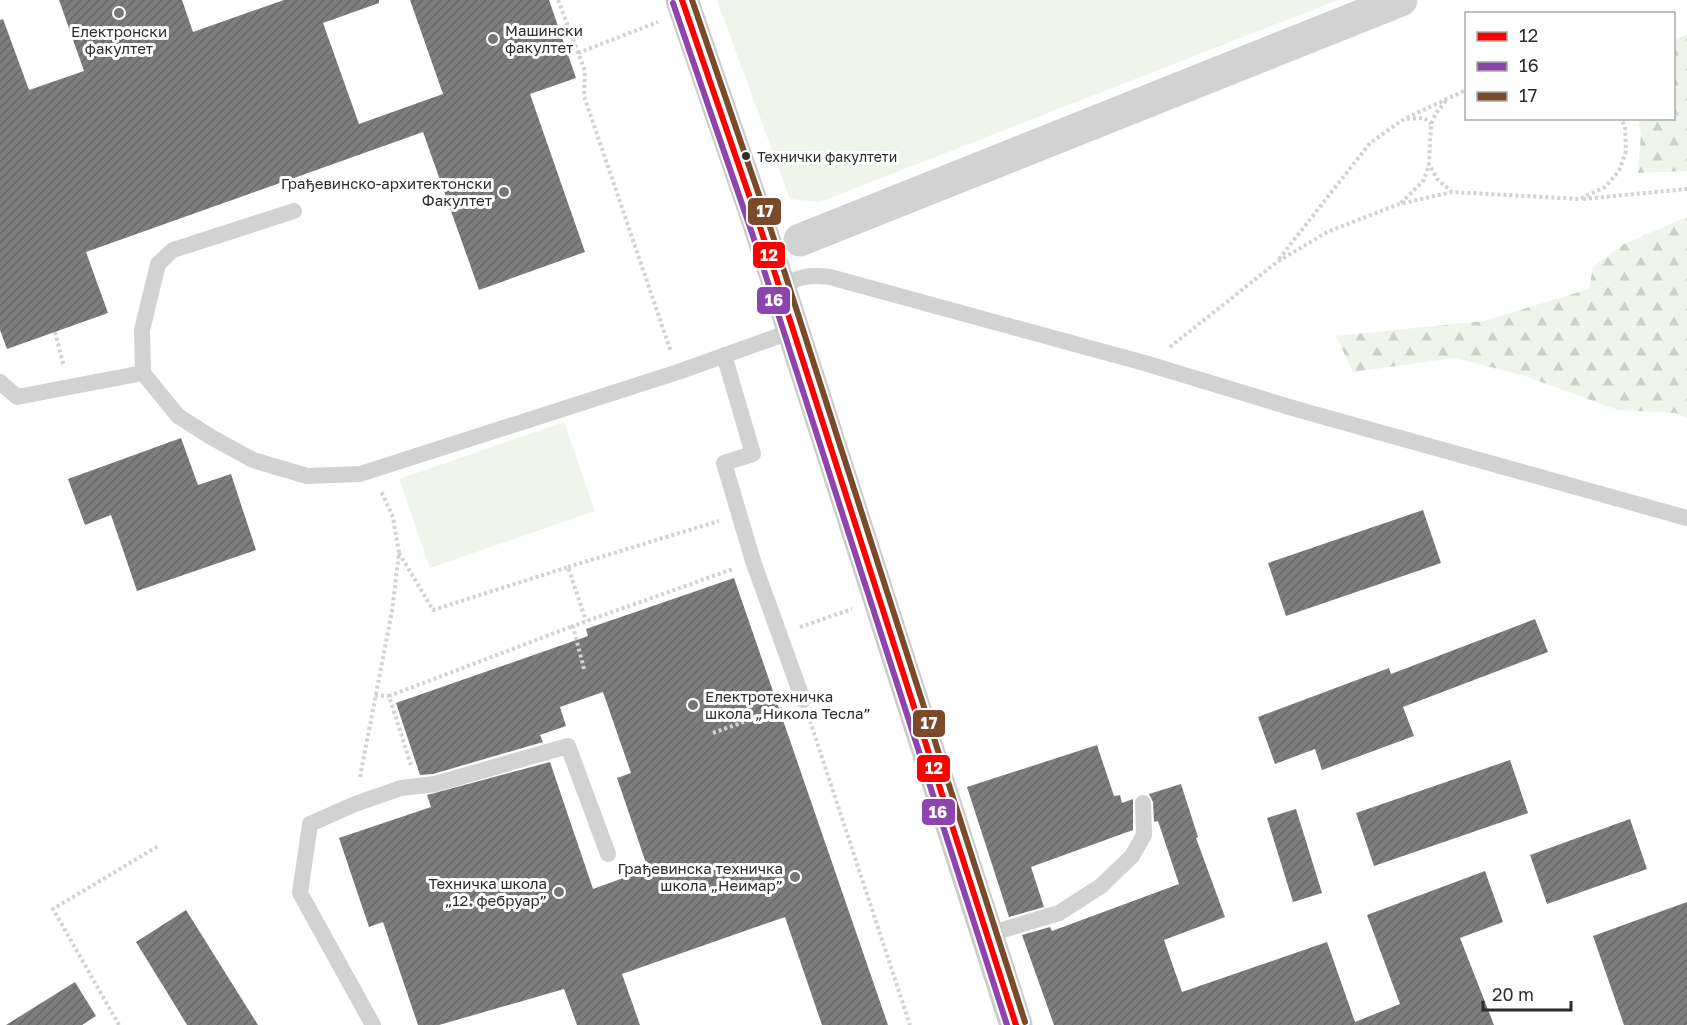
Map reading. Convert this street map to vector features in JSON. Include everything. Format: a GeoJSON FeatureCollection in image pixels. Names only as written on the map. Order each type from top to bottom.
{"type":"FeatureCollection","features":[{"type":"Feature","properties":{"kind":"main road"},"geometry":{"type":"LineString","coordinates":[[684,5],[762,230],[1016,1025]]}},
{"type":"Feature","properties":{"kind":"street"},"geometry":{"type":"LineString","coordinates":[[800,240],[1401,0]]}},
{"type":"Feature","properties":{"kind":"lane"},"geometry":{"type":"LineString","coordinates":[[294,211],[173,250],[159,264],[142,330],[143,374],[178,416],[253,460],[307,476],[360,474],[678,372],[794,331]]}},
{"type":"Feature","properties":{"kind":"lane"},"geometry":{"type":"LineString","coordinates":[[779,288],[800,277],[813,275],[830,277],[1148,364],[1296,409],[1687,518]]}},
{"type":"Feature","properties":{"kind":"lane"},"geometry":{"type":"LineString","coordinates":[[724,355],[753,454],[724,463],[753,561],[803,700]]}},
{"type":"Feature","properties":{"kind":"lane"},"geometry":{"type":"LineString","coordinates":[[0,382],[16,397],[143,374]]}},
{"type":"Feature","properties":{"kind":"lane"},"geometry":{"type":"LineString","coordinates":[[373,1025],[300,892],[310,824],[355,804],[401,788],[435,784],[568,746],[608,854]]}},
{"type":"Feature","properties":{"kind":"lane"},"geometry":{"type":"LineString","coordinates":[[986,935],[1059,913],[1101,886],[1132,856],[1144,835],[1143,802]]}},
{"type":"Feature","properties":{"kind":"path"},"geometry":{"type":"LineString","coordinates":[[558,0],[585,71],[584,96],[678,372]]}},
{"type":"Feature","properties":{"kind":"path"},"geometry":{"type":"LineString","coordinates":[[578,53],[684,5]]}},
{"type":"Feature","properties":{"kind":"path"},"geometry":{"type":"LineString","coordinates":[[1277,262],[1370,143],[1404,119],[1465,91]]}},
{"type":"Feature","properties":{"kind":"path"},"geometry":{"type":"LineString","coordinates":[[1400,204],[1424,180],[1429,164],[1431,123],[1448,99]]}},
{"type":"Feature","properties":{"kind":"path"},"geometry":{"type":"LineString","coordinates":[[1404,119],[1424,118],[1431,123]]}},
{"type":"Feature","properties":{"kind":"path"},"geometry":{"type":"LineString","coordinates":[[1580,199],[1605,187],[1618,171],[1626,151],[1625,126],[1621,120]]}},
{"type":"Feature","properties":{"kind":"path"},"geometry":{"type":"LineString","coordinates":[[1429,164],[1437,180],[1452,192]]}},
{"type":"Feature","properties":{"kind":"path"},"geometry":{"type":"LineString","coordinates":[[1148,364],[1277,262],[1327,232],[1400,204],[1452,192],[1580,199],[1687,189]]}},
{"type":"Feature","properties":{"kind":"path"},"geometry":{"type":"LineString","coordinates":[[55,332],[69,387]]}},
{"type":"Feature","properties":{"kind":"path"},"geometry":{"type":"LineString","coordinates":[[355,804],[392,611],[399,553],[393,517],[373,470]]}},
{"type":"Feature","properties":{"kind":"path"},"geometry":{"type":"LineString","coordinates":[[399,553],[433,610],[722,520],[725,530]]}},
{"type":"Feature","properties":{"kind":"path"},"geometry":{"type":"LineString","coordinates":[[375,695],[389,696],[586,621],[753,561]]}},
{"type":"Feature","properties":{"kind":"path"},"geometry":{"type":"LineString","coordinates":[[567,567],[586,621]]}},
{"type":"Feature","properties":{"kind":"path"},"geometry":{"type":"LineString","coordinates":[[779,634],[853,609]]}},
{"type":"Feature","properties":{"kind":"path"},"geometry":{"type":"LineString","coordinates":[[573,626],[584,669]]}},
{"type":"Feature","properties":{"kind":"path"},"geometry":{"type":"LineString","coordinates":[[389,696],[415,775],[412,787]]}},
{"type":"Feature","properties":{"kind":"path"},"geometry":{"type":"LineString","coordinates":[[713,733],[803,700],[910,1025]]}},
{"type":"Feature","properties":{"kind":"path"},"geometry":{"type":"LineString","coordinates":[[119,1025],[53,909],[160,845]]}},
{"type":"Feature","properties":{"kind":"green space"},"geometry":{"type":"Polygon","coordinates":[[[717,0],[1338,0],[820,202],[790,199],[717,0]]]}},
{"type":"Feature","properties":{"kind":"green space"},"geometry":{"type":"Polygon","coordinates":[[[1687,34],[1687,171],[1638,173],[1641,133],[1638,120],[1675,120],[1675,40],[1687,34]]]}},
{"type":"Feature","properties":{"kind":"green space"},"geometry":{"type":"Polygon","coordinates":[[[1687,217],[1687,418],[1676,413],[1618,410],[1525,376],[1455,358],[1353,372],[1336,336],[1484,321],[1589,289],[1593,267],[1622,245],[1687,217]]]}},
{"type":"Feature","properties":{"kind":"green space"},"geometry":{"type":"Polygon","coordinates":[[[564,422],[595,511],[430,568],[399,479],[564,422]]]}},
{"type":"Feature","properties":{"kind":"building"},"geometry":{"type":"Polygon","coordinates":[[[59,0],[182,0],[193,32],[284,0],[379,0],[379,3],[323,23],[359,124],[443,94],[410,0],[549,0],[576,78],[530,94],[585,252],[479,290],[423,132],[86,252],[108,313],[7,349],[0,330],[0,20],[3,19],[29,90],[84,71],[59,0]]]}},
{"type":"Feature","properties":{"kind":"building"},"geometry":{"type":"Polygon","coordinates":[[[181,438],[198,485],[231,474],[256,550],[137,591],[111,515],[85,525],[68,479],[181,438]]]}},
{"type":"Feature","properties":{"kind":"building"},"geometry":{"type":"Polygon","coordinates":[[[1423,510],[1441,563],[1286,616],[1268,563],[1423,510]]]}},
{"type":"Feature","properties":{"kind":"building"},"geometry":{"type":"Polygon","coordinates":[[[734,578],[888,1025],[822,1025],[785,917],[622,974],[640,1025],[577,1025],[564,989],[439,1025],[418,1025],[383,922],[369,927],[339,838],[431,807],[427,795],[550,762],[593,889],[648,869],[617,778],[631,773],[603,692],[560,707],[566,726],[540,735],[543,742],[433,774],[420,775],[396,703],[588,636],[586,629],[734,578]]]}},
{"type":"Feature","properties":{"kind":"building"},"geometry":{"type":"Polygon","coordinates":[[[1535,619],[1548,652],[1403,707],[1414,736],[1322,770],[1315,749],[1275,764],[1258,717],[1389,668],[1391,674],[1535,619]]]}},
{"type":"Feature","properties":{"kind":"building"},"geometry":{"type":"Polygon","coordinates":[[[1097,745],[1114,796],[1120,795],[1122,803],[1133,799],[1133,830],[1031,867],[1044,907],[1009,917],[967,787],[1097,745]]]}},
{"type":"Feature","properties":{"kind":"building"},"geometry":{"type":"Polygon","coordinates":[[[1510,760],[1528,813],[1374,866],[1356,813],[1510,760]]]}},
{"type":"Feature","properties":{"kind":"building"},"geometry":{"type":"Polygon","coordinates":[[[1181,784],[1198,837],[1196,838],[1225,917],[1164,940],[1182,992],[1327,942],[1355,1022],[1400,1004],[1367,915],[1485,871],[1503,922],[1460,938],[1494,1025],[1054,1025],[1022,935],[1050,927],[1052,931],[1179,884],[1158,821],[1154,822],[1153,802],[1149,794],[1181,784]]]}},
{"type":"Feature","properties":{"kind":"building"},"geometry":{"type":"Polygon","coordinates":[[[1296,809],[1322,893],[1293,902],[1267,818],[1296,809]]]}},
{"type":"Feature","properties":{"kind":"building"},"geometry":{"type":"Polygon","coordinates":[[[1630,819],[1647,869],[1547,904],[1530,855],[1630,819]]]}},
{"type":"Feature","properties":{"kind":"building"},"geometry":{"type":"Polygon","coordinates":[[[1687,902],[1687,1025],[1624,1025],[1593,936],[1687,902]]]}},
{"type":"Feature","properties":{"kind":"building"},"geometry":{"type":"Polygon","coordinates":[[[186,910],[258,1025],[187,1025],[136,942],[186,910]]]}},
{"type":"Feature","properties":{"kind":"building"},"geometry":{"type":"Polygon","coordinates":[[[75,982],[96,1016],[82,1025],[6,1025],[75,982]]]}},
{"type":"Feature","properties":{"kind":"transit line","name":"12"},"geometry":{"type":"LineString","coordinates":[[682,0],[761,230],[1016,1025]]}},
{"type":"Feature","properties":{"kind":"transit line","name":"17"},"geometry":{"type":"LineString","coordinates":[[692,0],[770,227],[1025,1022]]}},
{"type":"Feature","properties":{"kind":"transit line","name":"16"},"geometry":{"type":"LineString","coordinates":[[673,3],[752,233],[1007,1025]]}},
{"type":"Feature","properties":{"kind":"place","name":"Електронски факултет"},"geometry":{"type":"Point","coordinates":[119,13]}},
{"type":"Feature","properties":{"kind":"place","name":"Машински факултет"},"geometry":{"type":"Point","coordinates":[493,39]}},
{"type":"Feature","properties":{"kind":"place","name":"Технички факултети"},"geometry":{"type":"Point","coordinates":[746,156]}},
{"type":"Feature","properties":{"kind":"place","name":"Грађевинско-архитектонски Факултет"},"geometry":{"type":"Point","coordinates":[504,192]}},
{"type":"Feature","properties":{"kind":"place","name":"Електротехничка школа „Никола Тесла”"},"geometry":{"type":"Point","coordinates":[693,705]}},
{"type":"Feature","properties":{"kind":"place","name":"Грађевинска техничка школа „Неимар”"},"geometry":{"type":"Point","coordinates":[795,877]}},
{"type":"Feature","properties":{"kind":"place","name":"Техничка школа „12. фебруар”"},"geometry":{"type":"Point","coordinates":[559,892]}}]}
